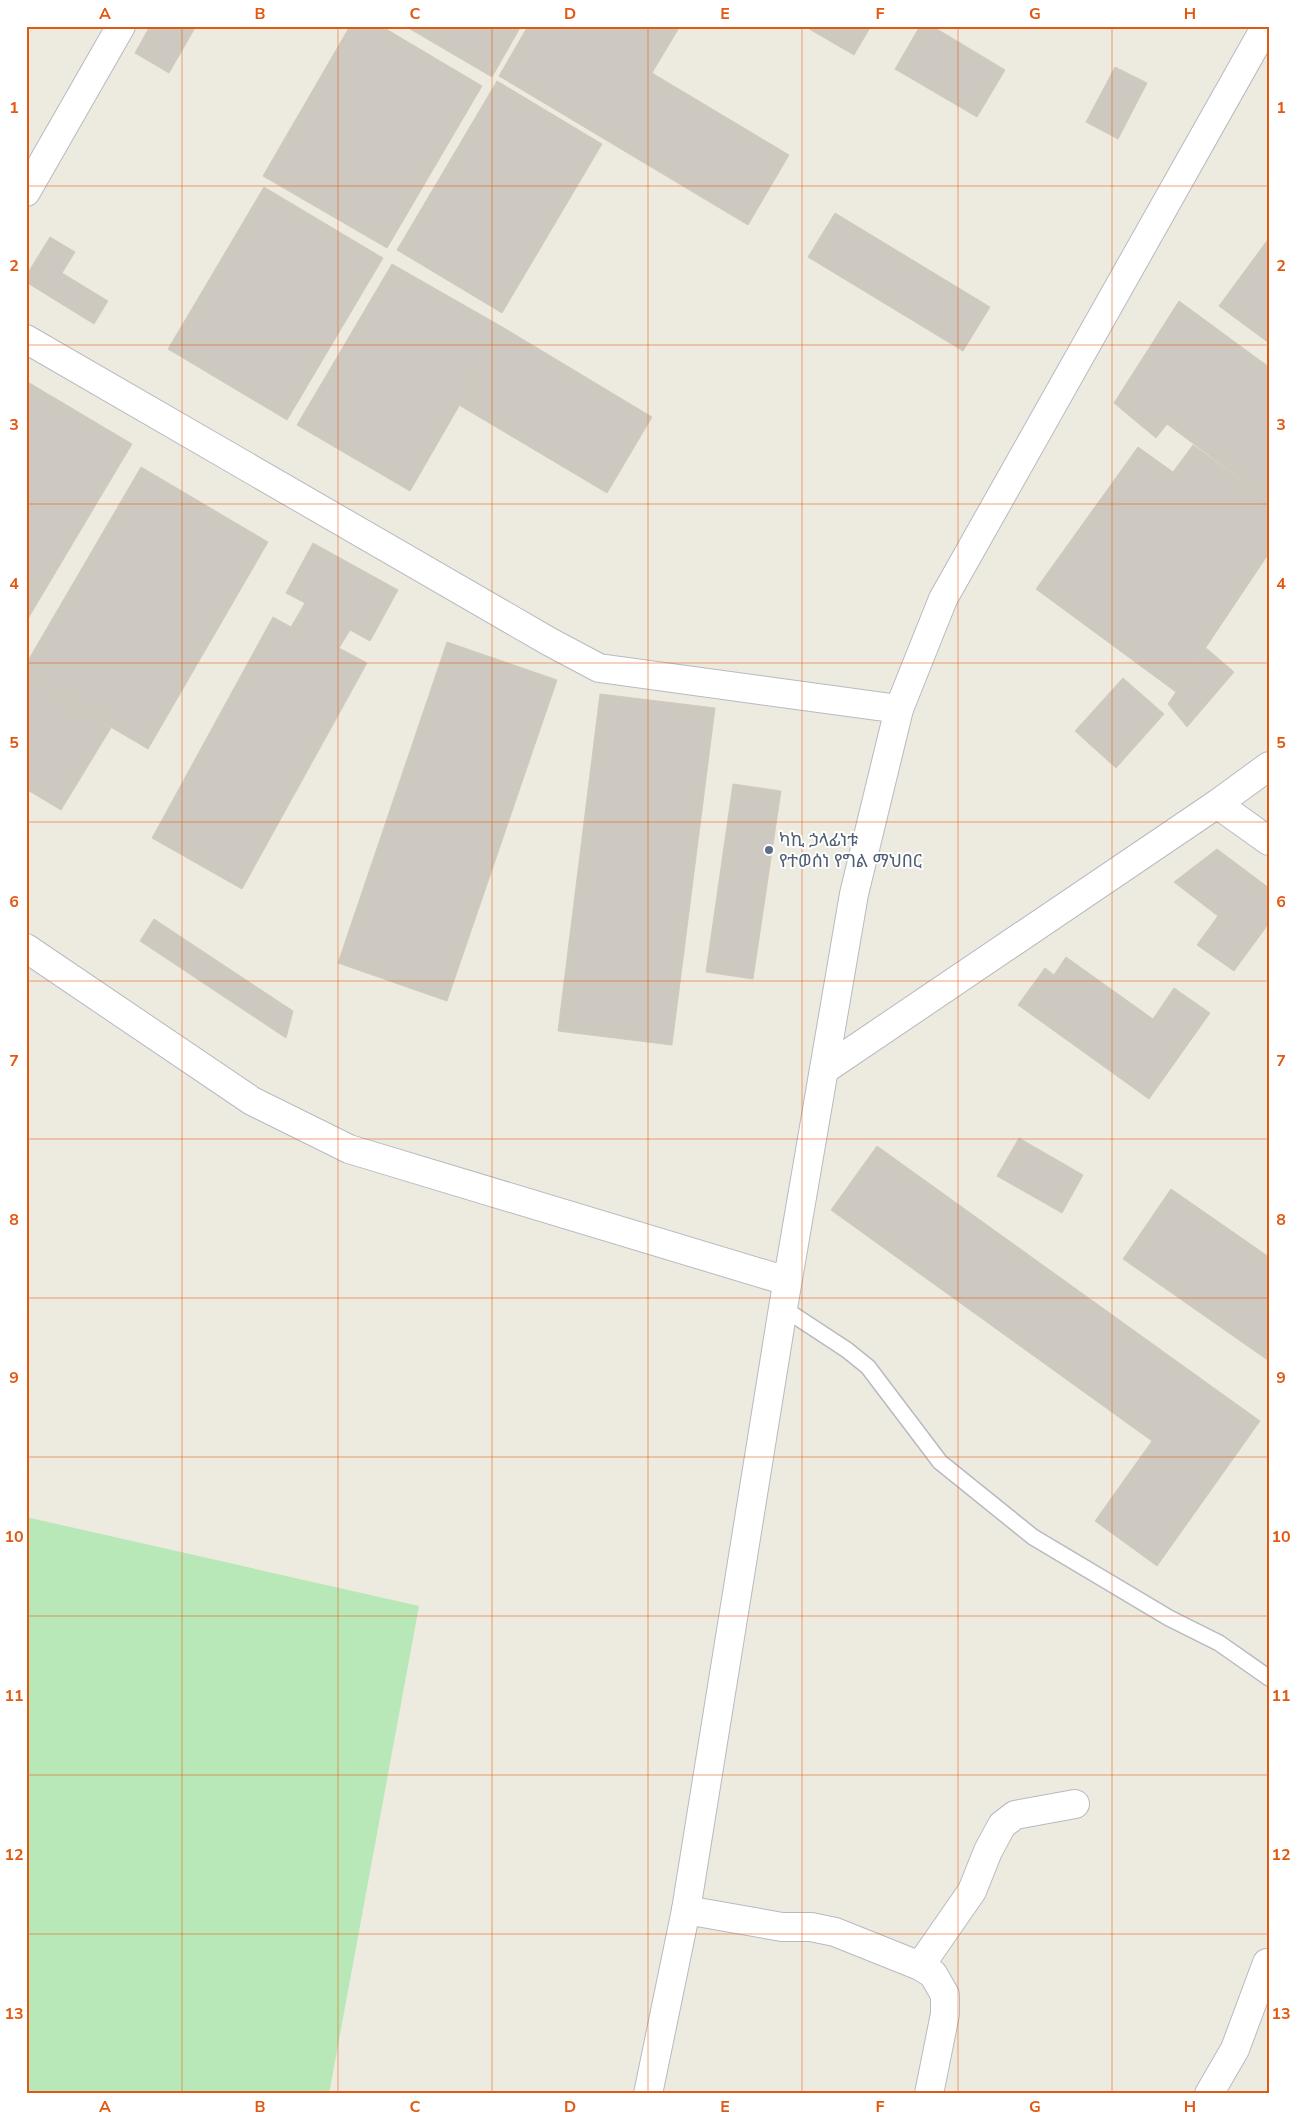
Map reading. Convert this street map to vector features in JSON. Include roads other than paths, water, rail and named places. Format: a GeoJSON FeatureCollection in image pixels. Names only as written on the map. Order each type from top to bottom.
{"type":"FeatureCollection","features":[{"type":"Feature","properties":{"kind":"street"},"geometry":{"type":"LineString","coordinates":[[26,192],[121,26]]}},
{"type":"Feature","properties":{"kind":"street"},"geometry":{"type":"LineString","coordinates":[[648,2094],[686,1910],[787,1281],[854,894],[899,709],[942,599],[1266,26]]}},
{"type":"Feature","properties":{"kind":"street"},"geometry":{"type":"LineString","coordinates":[[26,339],[550,642],[599,668],[899,709]]}},
{"type":"Feature","properties":{"kind":"street"},"geometry":{"type":"LineString","coordinates":[[824,1070],[1217,804],[1269,766]]}},
{"type":"Feature","properties":{"kind":"street"},"geometry":{"type":"LineString","coordinates":[[1217,804],[1269,841]]}},
{"type":"Feature","properties":{"kind":"street"},"geometry":{"type":"LineString","coordinates":[[26,948],[252,1101],[349,1149],[787,1281]]}},
{"type":"Feature","properties":{"kind":"street"},"geometry":{"type":"LineString","coordinates":[[920,1966],[972,1891],[988,1851],[1002,1826],[1015,1815],[1075,1804]]}},
{"type":"Feature","properties":{"kind":"street"},"geometry":{"type":"LineString","coordinates":[[686,1910],[782,1927],[811,1927],[835,1932],[920,1966],[933,1974],[945,1995],[945,2014],[928,2094]]}},
{"type":"Feature","properties":{"kind":"street"},"geometry":{"type":"LineString","coordinates":[[1209,2094],[1235,2049],[1267,1963]]}},
{"type":"Feature","properties":{"kind":"lane"},"geometry":{"type":"LineString","coordinates":[[783,1308],[847,1350],[868,1367],[940,1462],[1033,1537],[1169,1618],[1219,1643],[1269,1678]]}},
{"type":"Feature","properties":{"kind":"place","name":"ካኪ ኃላፊነቱ የተወሰነ የግል ማህበር"},"geometry":{"type":"Point","coordinates":[769,850]}}]}
